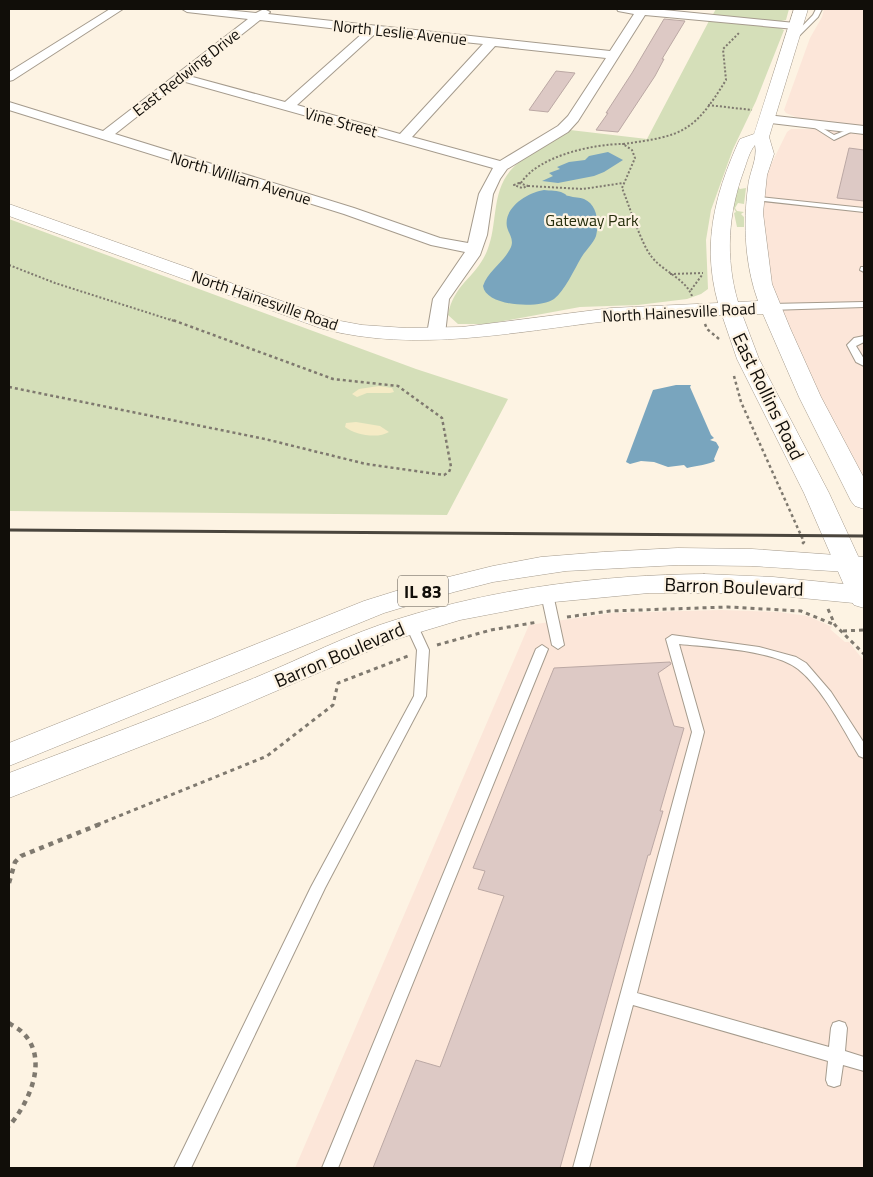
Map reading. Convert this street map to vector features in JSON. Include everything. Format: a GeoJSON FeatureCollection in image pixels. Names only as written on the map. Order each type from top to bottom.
{"type":"FeatureCollection","features":[{"type":"Feature","properties":{"kind":"main road","name":"East Rollins Road"},"geometry":{"type":"LineString","coordinates":[[801,9],[764,128],[765,154],[754,198],[756,242],[762,284],[770,307],[810,397],[864,501]]}},
{"type":"Feature","properties":{"kind":"main road","name":"East Rollins Road"},"geometry":{"type":"LineString","coordinates":[[764,128],[746,143],[732,175],[722,217],[720,231],[722,263],[728,308],[768,400],[827,515],[857,564],[864,596]]}},
{"type":"Feature","properties":{"kind":"main road","name":"North Hainesville Road"},"geometry":{"type":"LineString","coordinates":[[9,210],[330,325],[362,331],[462,334],[611,314],[770,307]]}},
{"type":"Feature","properties":{"kind":"main road","name":"Barron Boulevard"},"geometry":{"type":"LineString","coordinates":[[9,754],[374,606],[467,580],[565,563],[679,556],[857,564]]}},
{"type":"Feature","properties":{"kind":"main road","name":"Barron Boulevard"},"geometry":{"type":"LineString","coordinates":[[9,786],[223,703],[411,624],[472,608],[598,587],[684,583],[799,588],[864,596]]}},
{"type":"Feature","properties":{"kind":"street"},"geometry":{"type":"LineString","coordinates":[[9,77],[117,9]]}},
{"type":"Feature","properties":{"kind":"street","name":"North Leslie Avenue"},"geometry":{"type":"LineString","coordinates":[[187,9],[264,13],[374,29],[614,55]]}},
{"type":"Feature","properties":{"kind":"street"},"geometry":{"type":"LineString","coordinates":[[622,9],[796,26]]}},
{"type":"Feature","properties":{"kind":"street"},"geometry":{"type":"LineString","coordinates":[[436,334],[441,299],[474,249],[479,235],[486,194],[493,179],[502,166],[562,128],[573,118],[643,10]]}},
{"type":"Feature","properties":{"kind":"street","name":"East Redwing Drive"},"geometry":{"type":"LineString","coordinates":[[104,136],[264,13]]}},
{"type":"Feature","properties":{"kind":"street"},"geometry":{"type":"LineString","coordinates":[[287,107],[374,29]]}},
{"type":"Feature","properties":{"kind":"street"},"geometry":{"type":"LineString","coordinates":[[403,139],[492,42]]}},
{"type":"Feature","properties":{"kind":"street","name":"Vine Street"},"geometry":{"type":"LineString","coordinates":[[180,77],[502,166]]}},
{"type":"Feature","properties":{"kind":"street","name":"North William Avenue"},"geometry":{"type":"LineString","coordinates":[[9,106],[349,211],[436,242],[474,249]]}},
{"type":"Feature","properties":{"kind":"street"},"geometry":{"type":"LineString","coordinates":[[764,128],[814,125],[859,130]]}},
{"type":"Feature","properties":{"kind":"lane"},"geometry":{"type":"LineString","coordinates":[[790,42],[816,16],[819,9]]}},
{"type":"Feature","properties":{"kind":"lane"},"geometry":{"type":"LineString","coordinates":[[754,198],[864,210]]}},
{"type":"Feature","properties":{"kind":"lane"},"geometry":{"type":"LineString","coordinates":[[770,307],[864,304]]}},
{"type":"Feature","properties":{"kind":"lane"},"geometry":{"type":"LineString","coordinates":[[864,339],[857,340],[851,345],[859,360],[864,363]]}},
{"type":"Feature","properties":{"kind":"lane"},"geometry":{"type":"LineString","coordinates":[[547,594],[558,645]]}},
{"type":"Feature","properties":{"kind":"lane"},"geometry":{"type":"LineString","coordinates":[[182,1168],[318,887],[420,696],[423,650],[411,624]]}},
{"type":"Feature","properties":{"kind":"lane"},"geometry":{"type":"LineString","coordinates":[[581,1168],[698,732],[672,639],[724,644],[777,655],[794,661],[802,666],[825,694],[864,753]]}},
{"type":"Feature","properties":{"kind":"lane"},"geometry":{"type":"LineString","coordinates":[[330,1168],[542,649]]}},
{"type":"Feature","properties":{"kind":"lane"},"geometry":{"type":"LineString","coordinates":[[628,997],[864,1064]]}},
{"type":"Feature","properties":{"kind":"lane"},"geometry":{"type":"LineString","coordinates":[[834,1080],[839,1028]]}},
{"type":"Feature","properties":{"kind":"path"},"geometry":{"type":"LineString","coordinates":[[521,183],[526,174],[573,152],[596,146],[623,144],[657,138],[687,128],[696,122],[727,78],[723,48],[740,31]]}},
{"type":"Feature","properties":{"kind":"path"},"geometry":{"type":"LineString","coordinates":[[718,57],[724,58]]}},
{"type":"Feature","properties":{"kind":"path"},"geometry":{"type":"LineString","coordinates":[[701,105],[747,110]]}},
{"type":"Feature","properties":{"kind":"path"},"geometry":{"type":"LineString","coordinates":[[623,144],[632,150],[636,158],[623,183],[624,193],[649,254],[670,274],[688,286],[693,298]]}},
{"type":"Feature","properties":{"kind":"path"},"geometry":{"type":"LineString","coordinates":[[528,186],[522,188],[514,185],[521,183],[528,186],[583,189],[623,183]]}},
{"type":"Feature","properties":{"kind":"path"},"geometry":{"type":"LineString","coordinates":[[9,265],[55,283],[198,328],[333,379],[398,386],[442,418],[451,467],[449,472],[444,475],[366,464],[265,439],[9,387]]}},
{"type":"Feature","properties":{"kind":"path"},"geometry":{"type":"LineString","coordinates":[[691,290],[701,278],[704,267]]}},
{"type":"Feature","properties":{"kind":"path"},"geometry":{"type":"LineString","coordinates":[[670,274],[703,273]]}},
{"type":"Feature","properties":{"kind":"path"},"geometry":{"type":"LineString","coordinates":[[705,324],[707,329],[725,344]]}},
{"type":"Feature","properties":{"kind":"path"},"geometry":{"type":"LineString","coordinates":[[734,376],[741,402],[804,542],[800,548]]}},
{"type":"Feature","properties":{"kind":"path"},"geometry":{"type":"LineString","coordinates":[[578,615],[660,608],[728,607],[801,611],[835,624],[864,654]]}},
{"type":"Feature","properties":{"kind":"path"},"geometry":{"type":"LineString","coordinates":[[829,611],[835,624]]}},
{"type":"Feature","properties":{"kind":"path"},"geometry":{"type":"LineString","coordinates":[[459,638],[535,622]]}},
{"type":"Feature","properties":{"kind":"path"},"geometry":{"type":"LineString","coordinates":[[843,631],[864,630]]}},
{"type":"Feature","properties":{"kind":"path"},"geometry":{"type":"LineString","coordinates":[[9,883],[15,862],[21,856],[272,754],[333,705],[338,683],[386,663]]}},
{"type":"Feature","properties":{"kind":"path"},"geometry":{"type":"LineString","coordinates":[[9,1023],[20,1030],[30,1043],[35,1058],[33,1086],[22,1111],[9,1126]]}},
{"type":"Feature","properties":{"kind":"shaded area"},"geometry":{"type":"Polygon","coordinates":[[[824,9],[864,9],[864,126],[798,118],[786,113],[784,110],[810,38],[822,17],[824,9]]]}},
{"type":"Feature","properties":{"kind":"shaded area"},"geometry":{"type":"Polygon","coordinates":[[[791,129],[822,129],[864,134],[864,489],[770,298],[762,210],[763,181],[787,132],[791,129]]]}},
{"type":"Feature","properties":{"kind":"shaded area"},"geometry":{"type":"Polygon","coordinates":[[[721,610],[778,612],[808,616],[832,627],[830,629],[845,642],[849,642],[864,661],[864,1168],[295,1168],[529,625],[611,613],[721,610]]]}},
{"type":"Feature","properties":{"kind":"green space"},"geometry":{"type":"Polygon","coordinates":[[[716,9],[789,9],[786,20],[776,22],[712,16],[716,9]]]}},
{"type":"Feature","properties":{"kind":"green space","name":"Gateway Park"},"geometry":{"type":"Polygon","coordinates":[[[710,19],[776,26],[784,30],[756,101],[733,149],[711,210],[706,240],[708,289],[701,294],[687,299],[638,305],[580,307],[487,324],[458,324],[448,315],[451,304],[455,295],[477,268],[487,251],[493,231],[497,200],[504,180],[510,171],[523,159],[570,130],[647,139],[710,19]]]}},
{"type":"Feature","properties":{"kind":"green space"},"geometry":{"type":"Polygon","coordinates":[[[737,186],[740,189],[746,188],[744,204],[738,203],[735,208],[737,211],[744,212],[741,214],[744,217],[744,227],[737,227],[734,213],[736,212],[733,207],[737,186]]]}},
{"type":"Feature","properties":{"kind":"green space"},"geometry":{"type":"Polygon","coordinates":[[[9,219],[416,369],[508,399],[447,515],[9,511],[9,219]]]}},
{"type":"Feature","properties":{"kind":"sand"},"geometry":{"type":"Polygon","coordinates":[[[379,386],[392,388],[394,392],[367,393],[357,397],[352,394],[359,389],[379,386]]]}},
{"type":"Feature","properties":{"kind":"sand"},"geometry":{"type":"Polygon","coordinates":[[[356,422],[380,426],[389,432],[373,436],[355,432],[345,427],[346,423],[356,422]]]}},
{"type":"Feature","properties":{"kind":"water"},"geometry":{"type":"Polygon","coordinates":[[[608,152],[623,160],[594,176],[558,183],[542,181],[553,176],[549,173],[560,169],[557,167],[569,162],[585,160],[589,156],[608,152]]]}},
{"type":"Feature","properties":{"kind":"water"},"geometry":{"type":"Polygon","coordinates":[[[544,190],[559,191],[568,196],[582,198],[589,202],[596,215],[595,239],[581,258],[566,285],[554,299],[526,305],[503,302],[493,298],[486,293],[483,286],[488,276],[504,259],[511,246],[512,240],[507,227],[509,213],[525,197],[544,190]]]}},
{"type":"Feature","properties":{"kind":"water"},"geometry":{"type":"Polygon","coordinates":[[[676,385],[691,385],[690,387],[714,438],[710,440],[716,442],[719,447],[714,459],[715,461],[687,468],[684,465],[668,467],[654,462],[641,461],[630,464],[626,462],[653,390],[676,385]]]}},
{"type":"Feature","properties":{"kind":"building"},"geometry":{"type":"Polygon","coordinates":[[[664,19],[685,21],[662,59],[664,59],[655,76],[618,132],[596,130],[608,113],[606,113],[664,19]]]}},
{"type":"Feature","properties":{"kind":"building"},"geometry":{"type":"Polygon","coordinates":[[[556,71],[575,73],[548,112],[529,110],[556,71]]]}},
{"type":"Feature","properties":{"kind":"building"},"geometry":{"type":"Polygon","coordinates":[[[849,148],[864,150],[864,201],[837,198],[849,148]]]}},
{"type":"Feature","properties":{"kind":"building"},"geometry":{"type":"Polygon","coordinates":[[[670,662],[671,664],[658,673],[674,726],[684,728],[660,811],[663,811],[650,855],[648,855],[560,1168],[373,1168],[416,1060],[440,1067],[504,896],[478,889],[485,871],[473,868],[554,668],[670,662]]]}},
{"type":"Feature","properties":{"kind":"railway"},"geometry":{"type":"LineString","coordinates":[[9,530],[864,536]]}}]}
